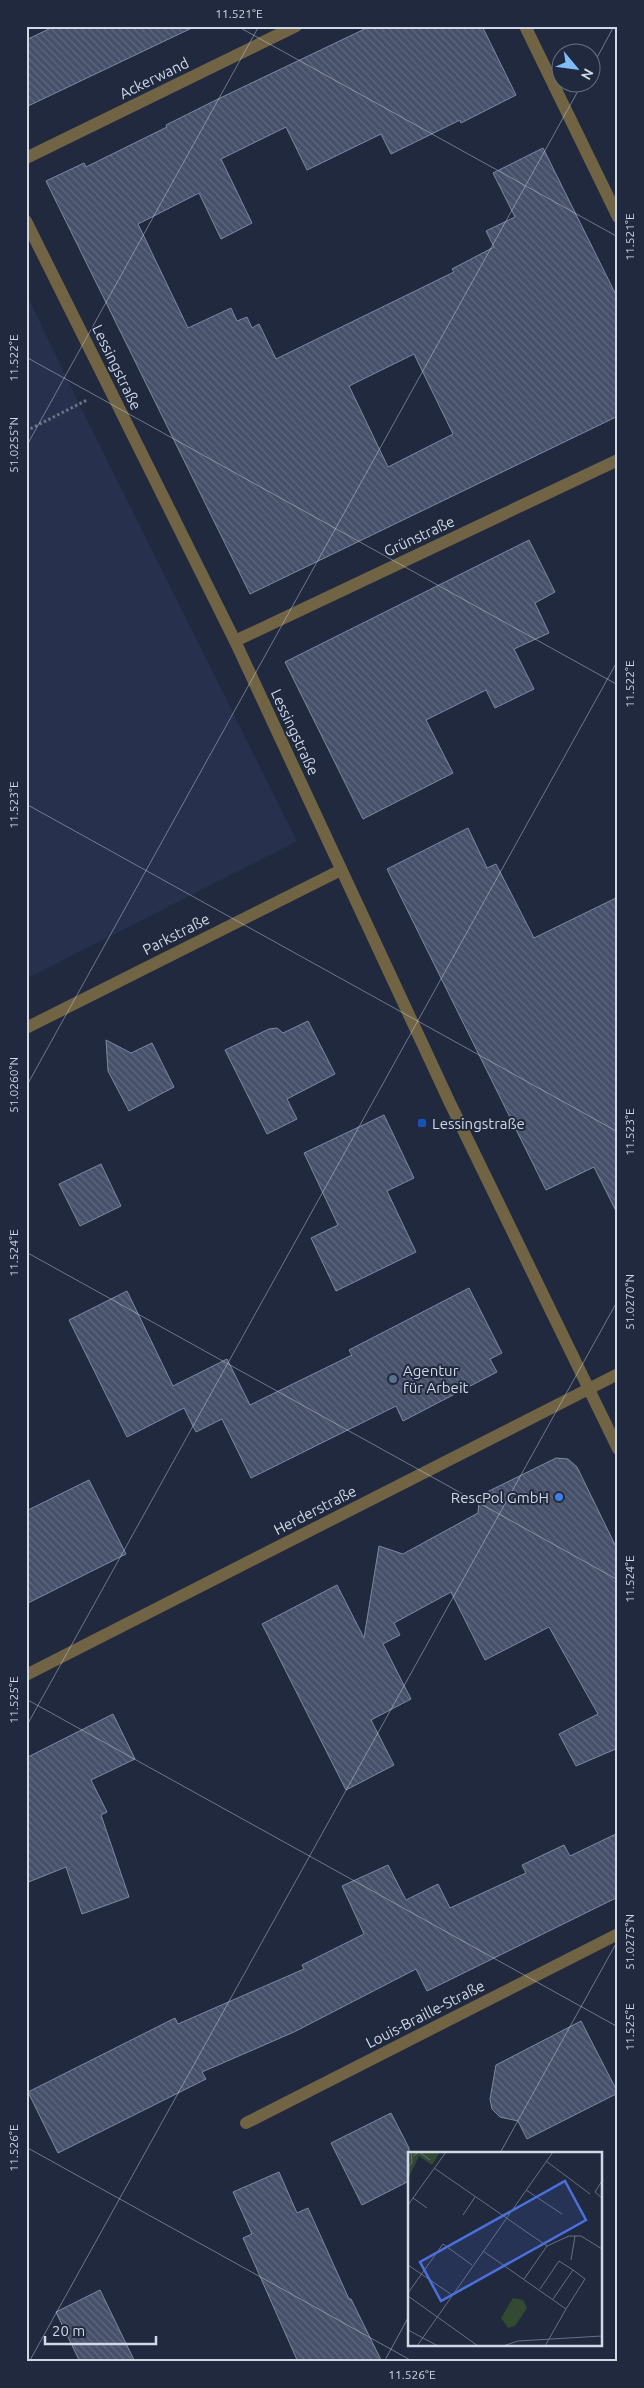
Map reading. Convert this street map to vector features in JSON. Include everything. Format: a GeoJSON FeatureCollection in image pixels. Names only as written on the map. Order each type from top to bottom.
{"type":"FeatureCollection","features":[{"type":"Feature","properties":{"kind":"street","name":"Ackerwand"},"geometry":{"type":"LineString","coordinates":[[26,158],[296,26]]}},
{"type":"Feature","properties":{"kind":"street"},"geometry":{"type":"LineString","coordinates":[[525,26],[618,217]]}},
{"type":"Feature","properties":{"kind":"street","name":"Lessingstraße"},"geometry":{"type":"LineString","coordinates":[[26,221],[235,641],[450,1103],[618,1449]]}},
{"type":"Feature","properties":{"kind":"street","name":"Grünstraße"},"geometry":{"type":"LineString","coordinates":[[235,641],[618,460]]}},
{"type":"Feature","properties":{"kind":"street","name":"Parkstraße"},"geometry":{"type":"LineString","coordinates":[[26,1028],[341,870]]}},
{"type":"Feature","properties":{"kind":"street","name":"Herderstraße"},"geometry":{"type":"LineString","coordinates":[[26,1675],[618,1374]]}},
{"type":"Feature","properties":{"kind":"street","name":"Louis-Braille-Straße"},"geometry":{"type":"LineString","coordinates":[[246,2123],[618,1934]]}},
{"type":"Feature","properties":{"kind":"path"},"geometry":{"type":"LineString","coordinates":[[26,431],[109,388]]}},
{"type":"Feature","properties":{"kind":"shaded area"},"geometry":{"type":"Polygon","coordinates":[[[26,293],[79,404],[297,841],[26,979],[26,293]]]}},
{"type":"Feature","properties":{"kind":"building"},"geometry":{"type":"Polygon","coordinates":[[[55,26],[196,26],[26,107],[26,40],[55,26]]]}},
{"type":"Feature","properties":{"kind":"building"},"geometry":{"type":"Polygon","coordinates":[[[371,26],[482,26],[516,95],[461,123],[460,120],[391,154],[381,134],[307,170],[286,127],[221,159],[252,223],[221,239],[199,193],[138,224],[188,328],[231,308],[237,321],[247,317],[252,328],[259,324],[276,359],[454,272],[452,269],[494,247],[486,231],[515,217],[493,173],[543,148],[618,299],[618,416],[250,594],[46,181],[84,163],[86,167],[167,127],[166,125],[371,26]],[[414,354],[349,386],[388,467],[453,434],[414,354]]]}},
{"type":"Feature","properties":{"kind":"building"},"geometry":{"type":"Polygon","coordinates":[[[529,540],[555,592],[535,603],[549,633],[514,649],[534,689],[495,708],[486,690],[426,720],[453,773],[363,819],[285,662],[529,540]]]}},
{"type":"Feature","properties":{"kind":"building"},"geometry":{"type":"Polygon","coordinates":[[[468,828],[487,868],[496,864],[534,938],[618,897],[618,1215],[594,1167],[546,1190],[387,869],[468,828]]]}},
{"type":"Feature","properties":{"kind":"building"},"geometry":{"type":"Polygon","coordinates":[[[308,1021],[335,1074],[287,1099],[297,1119],[267,1134],[225,1050],[269,1029],[277,1028],[283,1033],[308,1021]]]}},
{"type":"Feature","properties":{"kind":"building"},"geometry":{"type":"Polygon","coordinates":[[[106,1040],[131,1053],[152,1043],[174,1087],[129,1111],[108,1071],[106,1040]]]}},
{"type":"Feature","properties":{"kind":"building"},"geometry":{"type":"Polygon","coordinates":[[[384,1115],[414,1178],[387,1191],[416,1252],[336,1291],[311,1238],[338,1225],[304,1153],[384,1115]]]}},
{"type":"Feature","properties":{"kind":"building"},"geometry":{"type":"Polygon","coordinates":[[[101,1164],[121,1206],[80,1226],[59,1184],[101,1164]]]}},
{"type":"Feature","properties":{"kind":"building","name":"Agentur für Arbeit"},"geometry":{"type":"Polygon","coordinates":[[[469,1288],[502,1353],[490,1359],[497,1372],[403,1421],[396,1406],[251,1478],[222,1419],[196,1432],[184,1408],[127,1437],[69,1320],[127,1291],[173,1386],[227,1359],[250,1405],[352,1355],[349,1350],[469,1288]]]}},
{"type":"Feature","properties":{"kind":"building"},"geometry":{"type":"Polygon","coordinates":[[[556,1458],[568,1459],[577,1467],[618,1551],[618,1748],[576,1766],[559,1734],[598,1714],[549,1627],[485,1660],[451,1592],[394,1623],[400,1635],[383,1644],[411,1699],[371,1720],[394,1765],[346,1790],[262,1624],[337,1585],[364,1638],[379,1546],[403,1554],[478,1513],[479,1501],[487,1492],[556,1458]]]}},
{"type":"Feature","properties":{"kind":"building"},"geometry":{"type":"Polygon","coordinates":[[[89,1480],[126,1554],[26,1604],[26,1511],[89,1480]]]}},
{"type":"Feature","properties":{"kind":"building"},"geometry":{"type":"Polygon","coordinates":[[[113,1714],[135,1759],[91,1780],[107,1812],[101,1815],[129,1897],[82,1914],[66,1867],[26,1883],[26,1758],[113,1714]]]}},
{"type":"Feature","properties":{"kind":"building"},"geometry":{"type":"Polygon","coordinates":[[[618,1833],[618,1897],[427,1991],[416,1969],[294,2032],[202,2072],[206,2079],[58,2153],[28,2092],[175,2018],[178,2024],[304,1969],[302,1965],[364,1934],[342,1886],[388,1865],[406,1900],[438,1884],[450,1908],[526,1873],[522,1865],[564,1845],[570,1856],[618,1833]]]}},
{"type":"Feature","properties":{"kind":"building"},"geometry":{"type":"Polygon","coordinates":[[[581,2021],[618,2093],[527,2139],[518,2121],[500,2117],[492,2109],[490,2099],[496,2065],[581,2021]]]}},
{"type":"Feature","properties":{"kind":"building"},"geometry":{"type":"Polygon","coordinates":[[[391,2113],[409,2148],[408,2182],[362,2205],[331,2143],[391,2113]]]}},
{"type":"Feature","properties":{"kind":"building"},"geometry":{"type":"Polygon","coordinates":[[[279,2172],[297,2213],[308,2208],[349,2299],[351,2299],[382,2362],[298,2362],[243,2238],[252,2234],[233,2192],[279,2172]]]}},
{"type":"Feature","properties":{"kind":"building"},"geometry":{"type":"Polygon","coordinates":[[[100,2290],[135,2362],[80,2362],[56,2312],[100,2290]]]}},
{"type":"Feature","properties":{"kind":"place","name":"Lessingstraße"},"geometry":{"type":"Point","coordinates":[422,1123]}},
{"type":"Feature","properties":{"kind":"place","name":"Agentur für Arbeit"},"geometry":{"type":"Point","coordinates":[393,1379]}},
{"type":"Feature","properties":{"kind":"place","name":"RescPol GmbH"},"geometry":{"type":"Point","coordinates":[559,1497]}}]}
